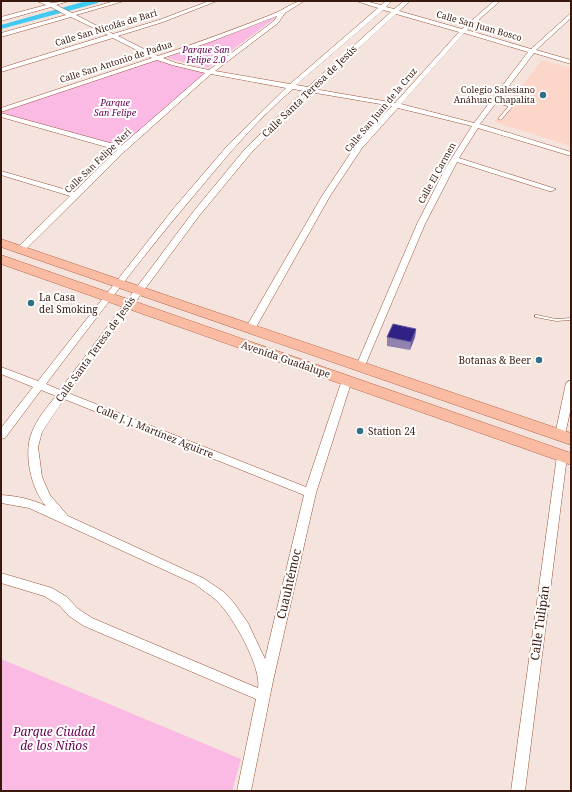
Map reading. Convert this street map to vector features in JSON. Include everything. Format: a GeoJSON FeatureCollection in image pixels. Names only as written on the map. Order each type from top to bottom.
{"type":"FeatureCollection","features":[{"type":"Feature","properties":{"kind":"main road","name":"Avenida Guadalupe"},"geometry":{"type":"LineString","coordinates":[[1,243],[566,437]]}},
{"type":"Feature","properties":{"kind":"main road","name":"Avenida Guadalupe"},"geometry":{"type":"LineString","coordinates":[[1,259],[567,457]]}},
{"type":"Feature","properties":{"kind":"street"},"geometry":{"type":"LineString","coordinates":[[40,1],[158,58],[182,66],[395,105],[476,125],[571,154]]}},
{"type":"Feature","properties":{"kind":"street"},"geometry":{"type":"LineString","coordinates":[[1,19],[53,6],[66,1]]}},
{"type":"Feature","properties":{"kind":"street"},"geometry":{"type":"LineString","coordinates":[[1,35],[69,14],[121,1]]}},
{"type":"Feature","properties":{"kind":"street","name":"Calle San Nicolás de Bari"},"geometry":{"type":"LineString","coordinates":[[1,70],[113,36],[214,1]]}},
{"type":"Feature","properties":{"kind":"street","name":"Calle San Antonio de Padua"},"geometry":{"type":"LineString","coordinates":[[1,110],[208,41],[283,12],[301,1]]}},
{"type":"Feature","properties":{"kind":"street","name":"Calle San Juan Bosco"},"geometry":{"type":"LineString","coordinates":[[359,1],[571,62]]}},
{"type":"Feature","properties":{"kind":"street","name":"Calle Santa Teresa de Jesús"},"geometry":{"type":"LineString","coordinates":[[1,435],[177,210],[231,147],[291,86],[389,1]]}},
{"type":"Feature","properties":{"kind":"street","name":"Calle Santa Teresa de Jesús"},"geometry":{"type":"LineString","coordinates":[[266,681],[250,640],[238,617],[221,598],[199,581],[62,518],[45,498],[37,477],[33,447],[42,421],[196,214],[248,151],[308,89],[406,1]]}},
{"type":"Feature","properties":{"kind":"street","name":"Calle San Juan de la Cruz"},"geometry":{"type":"LineString","coordinates":[[250,329],[326,196],[359,147],[395,105],[464,30],[497,1]]}},
{"type":"Feature","properties":{"kind":"street","name":"Calle San Felipe Neri"},"geometry":{"type":"LineString","coordinates":[[20,250],[122,149],[210,72],[276,22],[283,12]]}},
{"type":"Feature","properties":{"kind":"street","name":"Calle El Carmen"},"geometry":{"type":"LineString","coordinates":[[361,366],[421,224],[455,159],[476,125],[532,51],[571,15]]}},
{"type":"Feature","properties":{"kind":"street"},"geometry":{"type":"LineString","coordinates":[[1,115],[122,149]]}},
{"type":"Feature","properties":{"kind":"street"},"geometry":{"type":"LineString","coordinates":[[455,159],[552,189]]}},
{"type":"Feature","properties":{"kind":"street"},"geometry":{"type":"LineString","coordinates":[[1,173],[76,195]]}},
{"type":"Feature","properties":{"kind":"street","name":"Calle J. J. Martínez Aguirre"},"geometry":{"type":"LineString","coordinates":[[1,370],[310,493]]}},
{"type":"Feature","properties":{"kind":"street","name":"Cuauhtémoc"},"geometry":{"type":"LineString","coordinates":[[244,791],[266,681],[310,493],[347,380]]}},
{"type":"Feature","properties":{"kind":"street"},"geometry":{"type":"LineString","coordinates":[[566,437],[571,384]]}},
{"type":"Feature","properties":{"kind":"street","name":"Calle Tulipán"},"geometry":{"type":"LineString","coordinates":[[518,791],[567,457]]}},
{"type":"Feature","properties":{"kind":"street"},"geometry":{"type":"LineString","coordinates":[[1,499],[15,500],[32,504],[62,518]]}},
{"type":"Feature","properties":{"kind":"street"},"geometry":{"type":"LineString","coordinates":[[1,578],[48,592],[63,601],[73,612],[88,622],[263,696]]}},
{"type":"Feature","properties":{"kind":"lane"},"geometry":{"type":"LineString","coordinates":[[494,101],[509,105],[510,107],[500,119]]}},
{"type":"Feature","properties":{"kind":"lane"},"geometry":{"type":"LineString","coordinates":[[537,316],[556,320],[571,319]]}},
{"type":"Feature","properties":{"kind":"shaded area","name":"Colegio Salesiano Anáhuac Chapalita"},"geometry":{"type":"Polygon","coordinates":[[[542,60],[571,68],[571,146],[494,122],[542,60]]]}},
{"type":"Feature","properties":{"kind":"green space","name":"Parque San Felipe 2.0"},"geometry":{"type":"Polygon","coordinates":[[[278,16],[208,68],[166,58],[278,16]]]}},
{"type":"Feature","properties":{"kind":"green space","name":"Parque San Felipe"},"geometry":{"type":"Polygon","coordinates":[[[160,59],[207,72],[121,147],[1,114],[1,110],[160,59]]]}},
{"type":"Feature","properties":{"kind":"green space","name":"Parque Ciudad de los Niños"},"geometry":{"type":"Polygon","coordinates":[[[1,659],[241,759],[232,791],[1,791],[1,659]]]}},
{"type":"Feature","properties":{"kind":"building"},"geometry":{"type":"Polygon","coordinates":[[[393,324],[416,329],[411,342],[387,337],[393,324]]]}},
{"type":"Feature","properties":{"kind":"waterway"},"geometry":{"type":"LineString","coordinates":[[1,27],[95,1]]}},
{"type":"Feature","properties":{"kind":"place","name":"Colegio Salesiano Anáhuac Chapalita"},"geometry":{"type":"Point","coordinates":[543,95]}},
{"type":"Feature","properties":{"kind":"place","name":"La Casa del Smoking"},"geometry":{"type":"Point","coordinates":[31,303]}},
{"type":"Feature","properties":{"kind":"place","name":"Botanas & Beer"},"geometry":{"type":"Point","coordinates":[539,360]}},
{"type":"Feature","properties":{"kind":"place","name":"Station 24"},"geometry":{"type":"Point","coordinates":[360,431]}}]}
